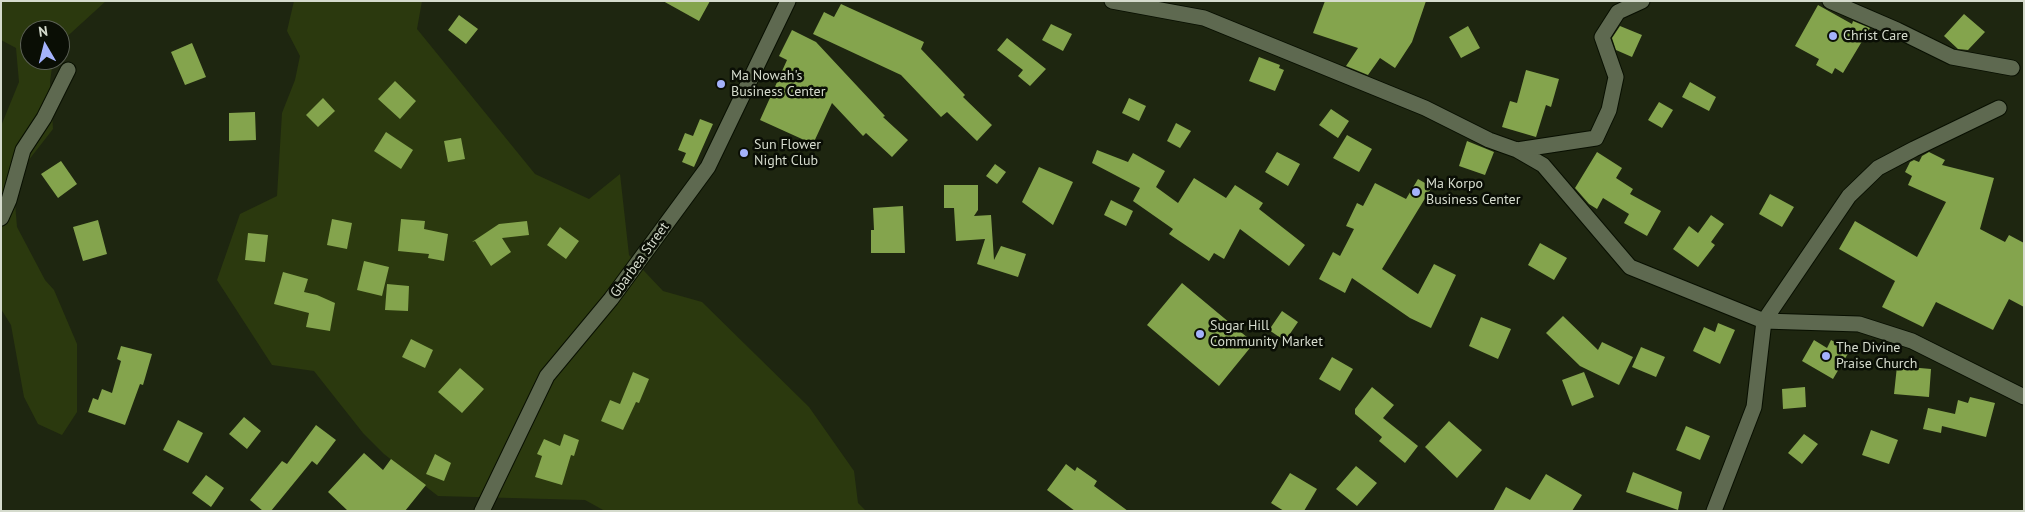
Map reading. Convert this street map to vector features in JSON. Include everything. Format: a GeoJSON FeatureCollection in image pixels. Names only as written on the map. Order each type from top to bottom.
{"type":"FeatureCollection","features":[{"type":"Feature","properties":{"kind":"street","name":"Gbarbea Street"},"geometry":{"type":"LineString","coordinates":[[482,511],[547,376],[611,300],[708,167],[788,1]]}},
{"type":"Feature","properties":{"kind":"street"},"geometry":{"type":"LineString","coordinates":[[1112,1],[1204,18],[1425,108],[1489,140],[1517,150],[1543,165],[1630,267],[1764,321],[1859,324],[1912,340],[2024,397]]}},
{"type":"Feature","properties":{"kind":"street"},"geometry":{"type":"LineString","coordinates":[[1517,150],[1596,138],[1609,110],[1616,77],[1602,37],[1618,12],[1642,1]]}},
{"type":"Feature","properties":{"kind":"street"},"geometry":{"type":"LineString","coordinates":[[1830,1],[1898,30],[1952,57],[2012,68]]}},
{"type":"Feature","properties":{"kind":"street"},"geometry":{"type":"LineString","coordinates":[[1,218],[9,200],[23,150],[44,118],[68,70]]}},
{"type":"Feature","properties":{"kind":"street"},"geometry":{"type":"LineString","coordinates":[[1714,511],[1754,407],[1764,321],[1849,196],[1878,168],[1914,148],[1998,108]]}},
{"type":"Feature","properties":{"kind":"green space"},"geometry":{"type":"Polygon","coordinates":[[[1,1],[106,1],[70,34],[70,20],[20,20],[20,70],[52,70],[50,82],[53,129],[28,161],[15,203],[17,227],[45,280],[54,290],[77,344],[77,412],[62,435],[38,424],[24,397],[11,325],[1,309],[1,126],[19,82],[16,48],[1,40],[1,1]]]}},
{"type":"Feature","properties":{"kind":"green space"},"geometry":{"type":"Polygon","coordinates":[[[294,1],[422,1],[417,29],[535,174],[589,199],[620,174],[629,255],[663,291],[702,302],[809,407],[854,471],[858,503],[866,511],[605,511],[585,500],[438,496],[384,454],[363,433],[314,371],[272,365],[217,280],[240,214],[277,196],[282,113],[295,80],[300,56],[287,31],[294,1]]]}},
{"type":"Feature","properties":{"kind":"building"},"geometry":{"type":"Polygon","coordinates":[[[663,1],[710,1],[699,21],[663,1]]]}},
{"type":"Feature","properties":{"kind":"building"},"geometry":{"type":"Polygon","coordinates":[[[1325,1],[1426,1],[1412,42],[1395,68],[1380,58],[1368,75],[1346,66],[1358,48],[1313,33],[1325,1]]]}},
{"type":"Feature","properties":{"kind":"building"},"geometry":{"type":"Polygon","coordinates":[[[841,4],[924,42],[921,49],[965,95],[963,97],[992,125],[977,141],[947,112],[941,117],[901,75],[813,34],[824,12],[834,17],[841,4]]]}},
{"type":"Feature","properties":{"kind":"building","name":"Christ Care"},"geometry":{"type":"Polygon","coordinates":[[[1818,5],[1852,24],[1853,21],[1870,28],[1843,73],[1835,68],[1832,74],[1816,65],[1819,59],[1795,46],[1818,5]]]}},
{"type":"Feature","properties":{"kind":"building"},"geometry":{"type":"Polygon","coordinates":[[[1964,14],[1985,32],[1968,50],[1958,49],[1944,36],[1964,14]]]}},
{"type":"Feature","properties":{"kind":"building"},"geometry":{"type":"Polygon","coordinates":[[[459,15],[478,29],[466,44],[448,30],[459,15]]]}},
{"type":"Feature","properties":{"kind":"building"},"geometry":{"type":"Polygon","coordinates":[[[1051,24],[1072,34],[1063,51],[1042,40],[1051,24]]]}},
{"type":"Feature","properties":{"kind":"building"},"geometry":{"type":"Polygon","coordinates":[[[1468,26],[1480,48],[1461,58],[1449,37],[1468,26]]]}},
{"type":"Feature","properties":{"kind":"building"},"geometry":{"type":"Polygon","coordinates":[[[1620,26],[1642,35],[1632,57],[1616,50],[1612,38],[1620,26]]]}},
{"type":"Feature","properties":{"kind":"building"},"geometry":{"type":"Polygon","coordinates":[[[792,30],[816,42],[885,116],[883,117],[908,140],[892,157],[866,133],[863,136],[832,103],[813,144],[760,120],[787,60],[779,56],[792,30]]]}},
{"type":"Feature","properties":{"kind":"building"},"geometry":{"type":"Polygon","coordinates":[[[1007,38],[1046,69],[1030,86],[1018,76],[1023,70],[997,50],[1007,38]]]}},
{"type":"Feature","properties":{"kind":"building"},"geometry":{"type":"Polygon","coordinates":[[[192,43],[206,77],[185,85],[171,52],[192,43]]]}},
{"type":"Feature","properties":{"kind":"building"},"geometry":{"type":"Polygon","coordinates":[[[1259,57],[1280,65],[1279,68],[1284,70],[1275,91],[1249,81],[1259,57]]]}},
{"type":"Feature","properties":{"kind":"building"},"geometry":{"type":"Polygon","coordinates":[[[1526,70],[1559,79],[1551,107],[1546,105],[1536,137],[1502,127],[1510,101],[1517,103],[1526,70]]]}},
{"type":"Feature","properties":{"kind":"building"},"geometry":{"type":"Polygon","coordinates":[[[395,81],[416,101],[400,119],[378,99],[395,81]]]}},
{"type":"Feature","properties":{"kind":"building"},"geometry":{"type":"Polygon","coordinates":[[[1690,82],[1716,97],[1709,111],[1682,97],[1690,82]]]}},
{"type":"Feature","properties":{"kind":"building"},"geometry":{"type":"Polygon","coordinates":[[[323,98],[335,111],[318,127],[306,115],[323,98]]]}},
{"type":"Feature","properties":{"kind":"building"},"geometry":{"type":"Polygon","coordinates":[[[1129,98],[1146,106],[1139,121],[1122,113],[1129,98]]]}},
{"type":"Feature","properties":{"kind":"building"},"geometry":{"type":"Polygon","coordinates":[[[1659,102],[1673,110],[1662,128],[1648,120],[1659,102]]]}},
{"type":"Feature","properties":{"kind":"building"},"geometry":{"type":"Polygon","coordinates":[[[1331,109],[1349,121],[1338,138],[1319,125],[1331,109]]]}},
{"type":"Feature","properties":{"kind":"building"},"geometry":{"type":"Polygon","coordinates":[[[255,112],[256,140],[229,141],[229,113],[255,112]]]}},
{"type":"Feature","properties":{"kind":"building"},"geometry":{"type":"Polygon","coordinates":[[[700,119],[713,124],[694,167],[682,162],[686,153],[678,150],[685,133],[693,136],[700,119]]]}},
{"type":"Feature","properties":{"kind":"building"},"geometry":{"type":"Polygon","coordinates":[[[1176,123],[1191,131],[1180,148],[1167,141],[1176,123]]]}},
{"type":"Feature","properties":{"kind":"building"},"geometry":{"type":"Polygon","coordinates":[[[386,132],[413,150],[401,169],[374,151],[386,132]]]}},
{"type":"Feature","properties":{"kind":"building"},"geometry":{"type":"Polygon","coordinates":[[[1347,135],[1372,149],[1359,172],[1333,158],[1347,135]]]}},
{"type":"Feature","properties":{"kind":"building"},"geometry":{"type":"Polygon","coordinates":[[[461,138],[465,159],[448,162],[444,141],[461,138]]]}},
{"type":"Feature","properties":{"kind":"building"},"geometry":{"type":"Polygon","coordinates":[[[1467,141],[1494,152],[1485,175],[1459,166],[1467,141]]]}},
{"type":"Feature","properties":{"kind":"building"},"geometry":{"type":"Polygon","coordinates":[[[1097,150],[1128,162],[1133,153],[1165,171],[1156,187],[1178,203],[1194,178],[1226,198],[1235,185],[1263,203],[1259,209],[1305,245],[1289,266],[1240,229],[1224,259],[1214,253],[1209,261],[1169,234],[1173,229],[1133,201],[1140,188],[1092,163],[1097,150]]]}},
{"type":"Feature","properties":{"kind":"building"},"geometry":{"type":"Polygon","coordinates":[[[1277,152],[1300,164],[1288,186],[1265,172],[1277,152]]]}},
{"type":"Feature","properties":{"kind":"building"},"geometry":{"type":"Polygon","coordinates":[[[1597,152],[1622,168],[1616,178],[1633,189],[1630,194],[1661,211],[1647,236],[1624,223],[1629,214],[1603,198],[1597,209],[1589,204],[1575,188],[1597,152]]]}},
{"type":"Feature","properties":{"kind":"building"},"geometry":{"type":"Polygon","coordinates":[[[1929,152],[1945,160],[1942,165],[1994,178],[1980,229],[2005,242],[2009,235],[2024,243],[2024,307],[2009,299],[1993,330],[1936,302],[1923,327],[1882,307],[1895,281],[1839,249],[1855,221],[1917,257],[1946,202],[1908,185],[1912,176],[1905,172],[1910,162],[1914,160],[1919,162],[1922,156],[1929,152]]]}},
{"type":"Feature","properties":{"kind":"building"},"geometry":{"type":"Polygon","coordinates":[[[61,161],[77,184],[58,198],[41,174],[61,161]]]}},
{"type":"Feature","properties":{"kind":"building"},"geometry":{"type":"Polygon","coordinates":[[[995,164],[1006,172],[997,184],[986,176],[995,164]]]}},
{"type":"Feature","properties":{"kind":"building"},"geometry":{"type":"Polygon","coordinates":[[[1039,167],[1073,182],[1053,225],[1022,202],[1039,167]]]}},
{"type":"Feature","properties":{"kind":"building"},"geometry":{"type":"Polygon","coordinates":[[[1418,179],[1432,187],[1382,269],[1418,294],[1434,264],[1456,275],[1431,328],[1410,318],[1352,278],[1345,293],[1319,279],[1333,252],[1340,256],[1354,229],[1346,226],[1357,203],[1363,206],[1375,183],[1406,199],[1418,179]]]}},
{"type":"Feature","properties":{"kind":"building"},"geometry":{"type":"Polygon","coordinates":[[[944,185],[978,185],[978,210],[974,216],[991,215],[994,260],[1001,246],[1026,254],[1018,277],[977,264],[985,239],[956,241],[954,208],[944,208],[944,185]]]}},
{"type":"Feature","properties":{"kind":"building"},"geometry":{"type":"Polygon","coordinates":[[[1770,194],[1794,207],[1782,227],[1759,214],[1770,194]]]}},
{"type":"Feature","properties":{"kind":"building"},"geometry":{"type":"Polygon","coordinates":[[[1111,200],[1133,211],[1126,226],[1104,215],[1111,200]]]}},
{"type":"Feature","properties":{"kind":"building"},"geometry":{"type":"Polygon","coordinates":[[[903,206],[905,253],[871,253],[871,230],[874,230],[873,208],[903,206]]]}},
{"type":"Feature","properties":{"kind":"building"},"geometry":{"type":"Polygon","coordinates":[[[1711,215],[1724,224],[1711,242],[1715,245],[1698,267],[1673,249],[1689,226],[1698,233],[1711,215]]]}},
{"type":"Feature","properties":{"kind":"building"},"geometry":{"type":"Polygon","coordinates":[[[332,219],[352,223],[347,249],[327,245],[332,219]]]}},
{"type":"Feature","properties":{"kind":"building"},"geometry":{"type":"Polygon","coordinates":[[[401,219],[425,221],[424,229],[448,234],[444,261],[428,258],[429,254],[398,251],[401,219]]]}},
{"type":"Feature","properties":{"kind":"building"},"geometry":{"type":"Polygon","coordinates":[[[98,220],[107,254],[83,261],[73,227],[98,220]]]}},
{"type":"Feature","properties":{"kind":"building"},"geometry":{"type":"Polygon","coordinates":[[[527,221],[529,235],[502,238],[511,252],[491,266],[475,241],[472,242],[499,224],[527,221]]]}},
{"type":"Feature","properties":{"kind":"building"},"geometry":{"type":"Polygon","coordinates":[[[560,227],[579,241],[566,259],[547,245],[560,227]]]}},
{"type":"Feature","properties":{"kind":"building"},"geometry":{"type":"Polygon","coordinates":[[[248,233],[268,235],[265,262],[245,260],[248,233]]]}},
{"type":"Feature","properties":{"kind":"building"},"geometry":{"type":"Polygon","coordinates":[[[1540,243],[1567,258],[1554,280],[1528,265],[1540,243]]]}},
{"type":"Feature","properties":{"kind":"building"},"geometry":{"type":"Polygon","coordinates":[[[364,261],[389,267],[382,296],[357,290],[364,261]]]}},
{"type":"Feature","properties":{"kind":"building"},"geometry":{"type":"Polygon","coordinates":[[[283,272],[308,279],[304,292],[317,295],[335,303],[330,331],[306,327],[309,313],[274,304],[283,272]]]}},
{"type":"Feature","properties":{"kind":"building","name":"Sugar Hill Community Market"},"geometry":{"type":"Polygon","coordinates":[[[1182,283],[1254,343],[1219,386],[1147,325],[1182,283]]]}},
{"type":"Feature","properties":{"kind":"building"},"geometry":{"type":"Polygon","coordinates":[[[387,284],[409,286],[408,311],[385,310],[387,284]]]}},
{"type":"Feature","properties":{"kind":"building"},"geometry":{"type":"Polygon","coordinates":[[[1282,311],[1298,322],[1285,341],[1269,330],[1282,311]]]}},
{"type":"Feature","properties":{"kind":"building"},"geometry":{"type":"Polygon","coordinates":[[[1563,316],[1598,350],[1602,342],[1633,357],[1619,385],[1580,366],[1546,333],[1563,316]]]}},
{"type":"Feature","properties":{"kind":"building"},"geometry":{"type":"Polygon","coordinates":[[[1481,317],[1511,329],[1498,359],[1469,346],[1481,317]]]}},
{"type":"Feature","properties":{"kind":"building"},"geometry":{"type":"Polygon","coordinates":[[[1718,323],[1735,330],[1720,364],[1693,351],[1704,327],[1715,332],[1718,323]]]}},
{"type":"Feature","properties":{"kind":"building"},"geometry":{"type":"Polygon","coordinates":[[[411,339],[433,350],[425,368],[402,357],[411,339]]]}},
{"type":"Feature","properties":{"kind":"building","name":"The Divine Praise Church"},"geometry":{"type":"Polygon","coordinates":[[[1814,340],[1827,348],[1831,340],[1850,350],[1833,379],[1802,361],[1814,340]]]}},
{"type":"Feature","properties":{"kind":"building"},"geometry":{"type":"Polygon","coordinates":[[[121,346],[152,354],[143,385],[140,384],[125,425],[88,412],[93,398],[98,400],[102,389],[112,393],[121,361],[117,359],[121,346]]]}},
{"type":"Feature","properties":{"kind":"building"},"geometry":{"type":"Polygon","coordinates":[[[1641,347],[1665,357],[1656,377],[1632,367],[1641,347]]]}},
{"type":"Feature","properties":{"kind":"building"},"geometry":{"type":"Polygon","coordinates":[[[1332,357],[1353,369],[1340,391],[1319,379],[1332,357]]]}},
{"type":"Feature","properties":{"kind":"building"},"geometry":{"type":"Polygon","coordinates":[[[1897,366],[1931,369],[1929,397],[1894,394],[1897,366]]]}},
{"type":"Feature","properties":{"kind":"building"},"geometry":{"type":"Polygon","coordinates":[[[460,368],[484,389],[462,413],[438,392],[460,368]]]}},
{"type":"Feature","properties":{"kind":"building"},"geometry":{"type":"Polygon","coordinates":[[[633,372],[649,379],[639,403],[636,402],[623,430],[601,421],[610,400],[620,404],[633,372]]]}},
{"type":"Feature","properties":{"kind":"building"},"geometry":{"type":"Polygon","coordinates":[[[1584,372],[1594,397],[1572,406],[1562,380],[1584,372]]]}},
{"type":"Feature","properties":{"kind":"building"},"geometry":{"type":"Polygon","coordinates":[[[1372,387],[1394,405],[1383,418],[1418,446],[1405,463],[1379,441],[1382,437],[1355,414],[1355,409],[1372,387]]]}},
{"type":"Feature","properties":{"kind":"building"},"geometry":{"type":"Polygon","coordinates":[[[1805,387],[1806,407],[1783,409],[1782,389],[1805,387]]]}},
{"type":"Feature","properties":{"kind":"building"},"geometry":{"type":"Polygon","coordinates":[[[1970,397],[1995,403],[1986,437],[1942,426],[1941,433],[1923,429],[1928,408],[1955,414],[1958,400],[1968,403],[1970,397]]]}},
{"type":"Feature","properties":{"kind":"building"},"geometry":{"type":"Polygon","coordinates":[[[244,417],[261,431],[247,449],[229,434],[244,417]]]}},
{"type":"Feature","properties":{"kind":"building"},"geometry":{"type":"Polygon","coordinates":[[[178,420],[203,433],[188,463],[163,450],[178,420]]]}},
{"type":"Feature","properties":{"kind":"building"},"geometry":{"type":"Polygon","coordinates":[[[1449,421],[1482,450],[1457,478],[1425,447],[1449,421]]]}},
{"type":"Feature","properties":{"kind":"building"},"geometry":{"type":"Polygon","coordinates":[[[316,425],[336,440],[317,465],[312,461],[271,511],[263,511],[250,500],[282,461],[287,464],[316,425]]]}},
{"type":"Feature","properties":{"kind":"building"},"geometry":{"type":"Polygon","coordinates":[[[1686,426],[1710,436],[1700,460],[1676,450],[1686,426]]]}},
{"type":"Feature","properties":{"kind":"building"},"geometry":{"type":"Polygon","coordinates":[[[1871,430],[1898,440],[1889,464],[1862,455],[1871,430]]]}},
{"type":"Feature","properties":{"kind":"building"},"geometry":{"type":"Polygon","coordinates":[[[564,434],[579,440],[574,456],[571,455],[562,485],[535,477],[542,456],[537,454],[544,439],[560,446],[564,434]]]}},
{"type":"Feature","properties":{"kind":"building"},"geometry":{"type":"Polygon","coordinates":[[[1804,434],[1818,444],[1802,464],[1788,453],[1804,434]]]}},
{"type":"Feature","properties":{"kind":"building"},"geometry":{"type":"Polygon","coordinates":[[[364,453],[383,470],[391,459],[426,485],[405,511],[348,511],[328,492],[364,453]]]}},
{"type":"Feature","properties":{"kind":"building"},"geometry":{"type":"Polygon","coordinates":[[[435,454],[451,463],[444,481],[426,474],[435,454]]]}},
{"type":"Feature","properties":{"kind":"building"},"geometry":{"type":"Polygon","coordinates":[[[1066,464],[1075,471],[1077,467],[1097,481],[1094,486],[1128,511],[1075,511],[1047,490],[1066,464]]]}},
{"type":"Feature","properties":{"kind":"building"},"geometry":{"type":"Polygon","coordinates":[[[1356,466],[1377,483],[1357,506],[1336,489],[1356,466]]]}},
{"type":"Feature","properties":{"kind":"building"},"geometry":{"type":"Polygon","coordinates":[[[1633,472],[1682,492],[1678,510],[1626,492],[1633,472]]]}},
{"type":"Feature","properties":{"kind":"building"},"geometry":{"type":"Polygon","coordinates":[[[1290,473],[1317,489],[1304,511],[1284,511],[1271,503],[1290,473]]]}},
{"type":"Feature","properties":{"kind":"building"},"geometry":{"type":"Polygon","coordinates":[[[1546,474],[1582,495],[1572,511],[1493,511],[1506,487],[1530,500],[1546,474]]]}},
{"type":"Feature","properties":{"kind":"building"},"geometry":{"type":"Polygon","coordinates":[[[206,475],[224,488],[211,507],[192,493],[206,475]]]}},
{"type":"Feature","properties":{"kind":"place","name":"Christ Care"},"geometry":{"type":"Point","coordinates":[1833,36]}},
{"type":"Feature","properties":{"kind":"place","name":"Ma Nowah's Business Center"},"geometry":{"type":"Point","coordinates":[721,84]}},
{"type":"Feature","properties":{"kind":"place","name":"Sun Flower Night Club"},"geometry":{"type":"Point","coordinates":[744,153]}},
{"type":"Feature","properties":{"kind":"place","name":"Ma Korpo Business Center"},"geometry":{"type":"Point","coordinates":[1416,192]}},
{"type":"Feature","properties":{"kind":"place","name":"Sugar Hill Community Market"},"geometry":{"type":"Point","coordinates":[1200,334]}},
{"type":"Feature","properties":{"kind":"place","name":"The Divine Praise Church"},"geometry":{"type":"Point","coordinates":[1826,356]}}]}
